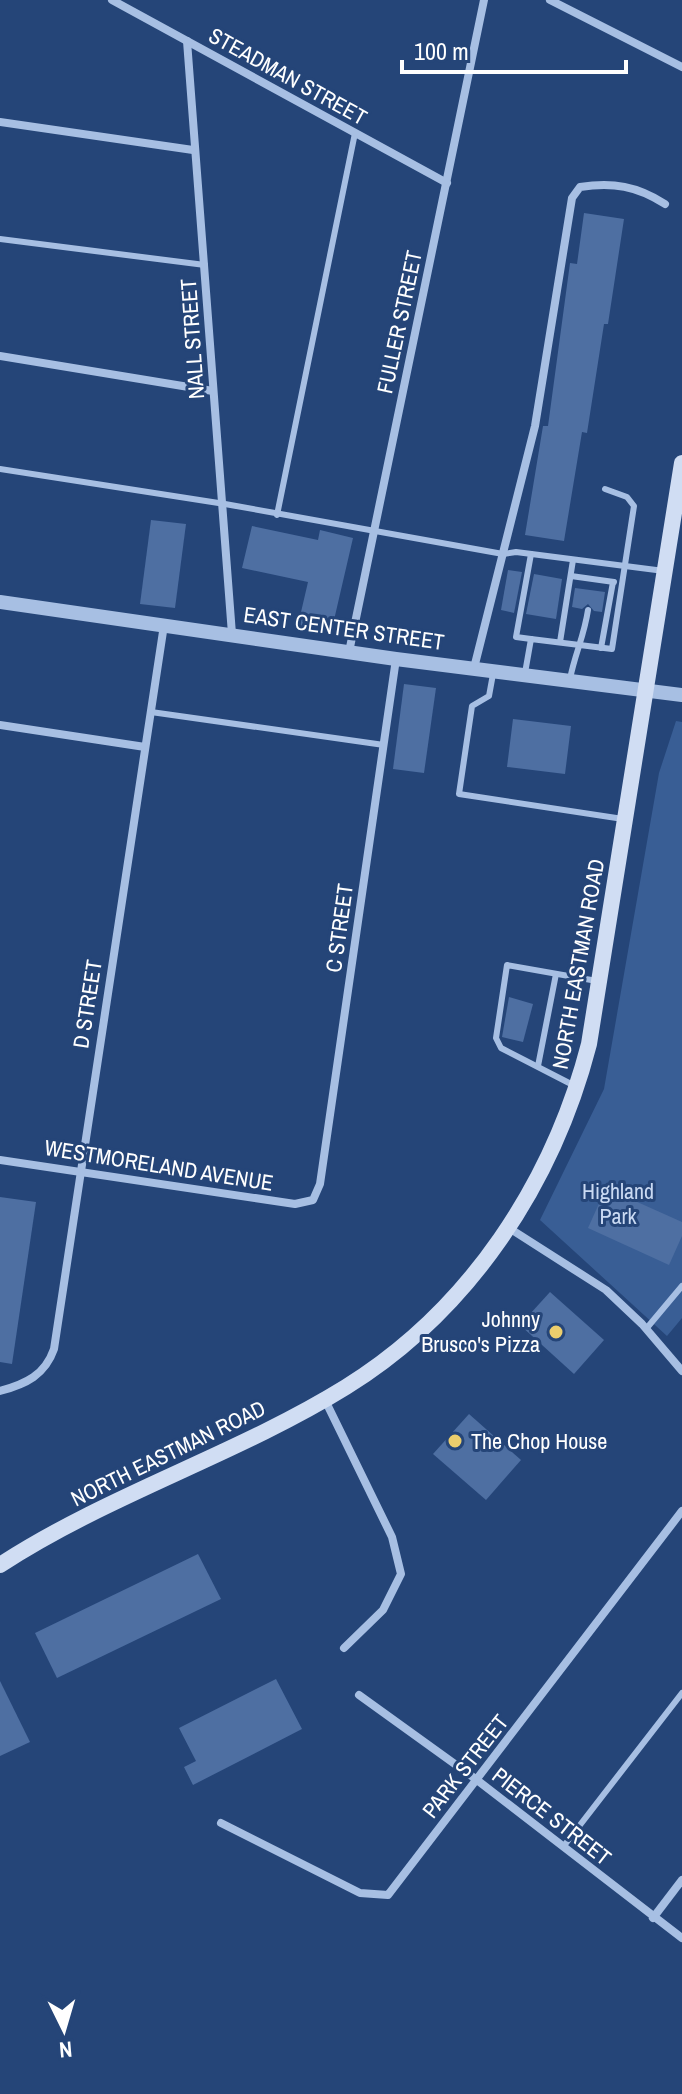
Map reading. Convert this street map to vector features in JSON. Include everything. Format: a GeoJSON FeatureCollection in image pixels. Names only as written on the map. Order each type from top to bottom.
{"type":"FeatureCollection","features":[{"type":"Feature","properties":{"kind":"main road","name":"NORTH EASTMAN ROAD"},"geometry":{"type":"LineString","coordinates":[[0,1565],[54,1533],[325,1399],[369,1371],[429,1322],[509,1228],[543,1169],[578,1087],[601,982],[682,463]]}},
{"type":"Feature","properties":{"kind":"street","name":"STEADMAN STREET"},"geometry":{"type":"LineString","coordinates":[[112,0],[447,183]]}},
{"type":"Feature","properties":{"kind":"street","name":"FULLER STREET"},"geometry":{"type":"LineString","coordinates":[[349,652],[484,0]]}},
{"type":"Feature","properties":{"kind":"street"},"geometry":{"type":"LineString","coordinates":[[550,0],[682,67]]}},
{"type":"Feature","properties":{"kind":"street","name":"NALL STREET"},"geometry":{"type":"LineString","coordinates":[[187,41],[193,150],[225,504],[232,634]]}},
{"type":"Feature","properties":{"kind":"street"},"geometry":{"type":"LineString","coordinates":[[0,122],[193,150]]}},
{"type":"Feature","properties":{"kind":"street"},"geometry":{"type":"LineString","coordinates":[[474,668],[535,426],[572,198],[580,187],[601,183],[635,187],[665,204]]}},
{"type":"Feature","properties":{"kind":"street"},"geometry":{"type":"LineString","coordinates":[[0,356],[213,391]]}},
{"type":"Feature","properties":{"kind":"street","name":"EAST CENTER STREET"},"geometry":{"type":"LineString","coordinates":[[0,602],[396,659],[682,695]]}},
{"type":"Feature","properties":{"kind":"street","name":"D STREET"},"geometry":{"type":"LineString","coordinates":[[0,1391],[30,1380],[48,1367],[54,1349],[164,625]]}},
{"type":"Feature","properties":{"kind":"street","name":"C STREET"},"geometry":{"type":"LineString","coordinates":[[313,1200],[320,1184],[396,659]]}},
{"type":"Feature","properties":{"kind":"street"},"geometry":{"type":"LineString","coordinates":[[0,725],[145,747]]}},
{"type":"Feature","properties":{"kind":"street","name":"WESTMORELAND AVENUE"},"geometry":{"type":"LineString","coordinates":[[0,1160],[295,1204],[313,1200]]}},
{"type":"Feature","properties":{"kind":"street"},"geometry":{"type":"LineString","coordinates":[[509,1228],[606,1290],[646,1329],[682,1371]]}},
{"type":"Feature","properties":{"kind":"street"},"geometry":{"type":"LineString","coordinates":[[325,1399],[392,1537],[401,1574],[383,1610],[344,1648]]}},
{"type":"Feature","properties":{"kind":"street","name":"PARK STREET"},"geometry":{"type":"LineString","coordinates":[[221,1823],[360,1893],[388,1895],[682,1511]]}},
{"type":"Feature","properties":{"kind":"street","name":"PIERCE STREET"},"geometry":{"type":"LineString","coordinates":[[359,1695],[477,1780],[682,1938]]}},
{"type":"Feature","properties":{"kind":"street"},"geometry":{"type":"LineString","coordinates":[[653,1918],[682,1880]]}},
{"type":"Feature","properties":{"kind":"lane"},"geometry":{"type":"LineString","coordinates":[[277,515],[355,133]]}},
{"type":"Feature","properties":{"kind":"lane"},"geometry":{"type":"LineString","coordinates":[[0,239],[205,265]]}},
{"type":"Feature","properties":{"kind":"lane"},"geometry":{"type":"LineString","coordinates":[[0,469],[225,504],[503,554],[531,554],[666,572]]}},
{"type":"Feature","properties":{"kind":"lane"},"geometry":{"type":"LineString","coordinates":[[531,554],[516,637],[612,649],[617,583],[624,566],[634,506],[627,497],[605,489]]}},
{"type":"Feature","properties":{"kind":"lane"},"geometry":{"type":"LineString","coordinates":[[560,642],[573,560]]}},
{"type":"Feature","properties":{"kind":"lane"},"geometry":{"type":"LineString","coordinates":[[571,576],[617,583]]}},
{"type":"Feature","properties":{"kind":"lane"},"geometry":{"type":"LineString","coordinates":[[592,590],[594,579]]}},
{"type":"Feature","properties":{"kind":"lane"},"geometry":{"type":"LineString","coordinates":[[569,680],[574,657],[583,645],[588,610]]}},
{"type":"Feature","properties":{"kind":"lane"},"geometry":{"type":"LineString","coordinates":[[524,674],[531,639]]}},
{"type":"Feature","properties":{"kind":"lane"},"geometry":{"type":"LineString","coordinates":[[494,671],[489,696],[472,706],[459,794],[626,820]]}},
{"type":"Feature","properties":{"kind":"lane"},"geometry":{"type":"LineString","coordinates":[[151,712],[384,745]]}},
{"type":"Feature","properties":{"kind":"lane"},"geometry":{"type":"LineString","coordinates":[[578,1087],[501,1048],[496,1038],[507,965],[601,982]]}},
{"type":"Feature","properties":{"kind":"lane"},"geometry":{"type":"LineString","coordinates":[[538,1066],[556,974]]}},
{"type":"Feature","properties":{"kind":"lane"},"geometry":{"type":"LineString","coordinates":[[646,1329],[682,1286]]}},
{"type":"Feature","properties":{"kind":"lane"},"geometry":{"type":"LineString","coordinates":[[563,1847],[682,1693]]}},
{"type":"Feature","properties":{"kind":"green space","name":"Highland Park"},"geometry":{"type":"Polygon","coordinates":[[[676,721],[682,722],[682,1318],[667,1336],[540,1220],[604,1089],[659,773],[676,721]]]}},
{"type":"Feature","properties":{"kind":"building"},"geometry":{"type":"Polygon","coordinates":[[[584,213],[624,219],[608,324],[604,324],[587,433],[582,432],[564,541],[525,535],[543,426],[548,426],[570,263],[577,264],[584,213]]]}},
{"type":"Feature","properties":{"kind":"building"},"geometry":{"type":"Polygon","coordinates":[[[151,520],[186,524],[175,608],[140,604],[151,520]]]}},
{"type":"Feature","properties":{"kind":"building"},"geometry":{"type":"Polygon","coordinates":[[[252,526],[318,540],[320,530],[353,538],[331,633],[298,625],[308,582],[242,568],[252,526]]]}},
{"type":"Feature","properties":{"kind":"building"},"geometry":{"type":"Polygon","coordinates":[[[508,570],[522,572],[514,613],[501,610],[508,570]]]}},
{"type":"Feature","properties":{"kind":"building"},"geometry":{"type":"Polygon","coordinates":[[[534,574],[562,579],[556,619],[526,614],[534,574]]]}},
{"type":"Feature","properties":{"kind":"building"},"geometry":{"type":"Polygon","coordinates":[[[575,588],[605,592],[602,612],[594,611],[588,604],[582,609],[572,607],[575,588]]]}},
{"type":"Feature","properties":{"kind":"building"},"geometry":{"type":"Polygon","coordinates":[[[404,684],[436,688],[424,773],[393,769],[404,684]]]}},
{"type":"Feature","properties":{"kind":"building"},"geometry":{"type":"Polygon","coordinates":[[[513,719],[571,726],[565,774],[507,767],[513,719]]]}},
{"type":"Feature","properties":{"kind":"building"},"geometry":{"type":"Polygon","coordinates":[[[509,997],[533,1004],[523,1042],[502,1037],[509,997]]]}},
{"type":"Feature","properties":{"kind":"building"},"geometry":{"type":"Polygon","coordinates":[[[606,1188],[682,1222],[682,1236],[669,1265],[588,1228],[606,1188]]]}},
{"type":"Feature","properties":{"kind":"building"},"geometry":{"type":"Polygon","coordinates":[[[0,1197],[36,1202],[12,1364],[0,1362],[0,1197]]]}},
{"type":"Feature","properties":{"kind":"building"},"geometry":{"type":"Polygon","coordinates":[[[550,1292],[604,1340],[574,1374],[520,1325],[550,1292]]]}},
{"type":"Feature","properties":{"kind":"building"},"geometry":{"type":"Polygon","coordinates":[[[469,1414],[521,1460],[486,1500],[433,1454],[469,1414]]]}},
{"type":"Feature","properties":{"kind":"building"},"geometry":{"type":"Polygon","coordinates":[[[198,1554],[221,1599],[57,1678],[35,1633],[198,1554]]]}},
{"type":"Feature","properties":{"kind":"building"},"geometry":{"type":"Polygon","coordinates":[[[276,1679],[302,1729],[193,1785],[184,1767],[196,1761],[179,1728],[276,1679]]]}},
{"type":"Feature","properties":{"kind":"building"},"geometry":{"type":"Polygon","coordinates":[[[0,1681],[30,1742],[0,1756],[0,1681]]]}},
{"type":"Feature","properties":{"kind":"place","name":"Johnny Brusco's Pizza"},"geometry":{"type":"Point","coordinates":[556,1332]}},
{"type":"Feature","properties":{"kind":"place","name":"The Chop House"},"geometry":{"type":"Point","coordinates":[455,1441]}}]}
